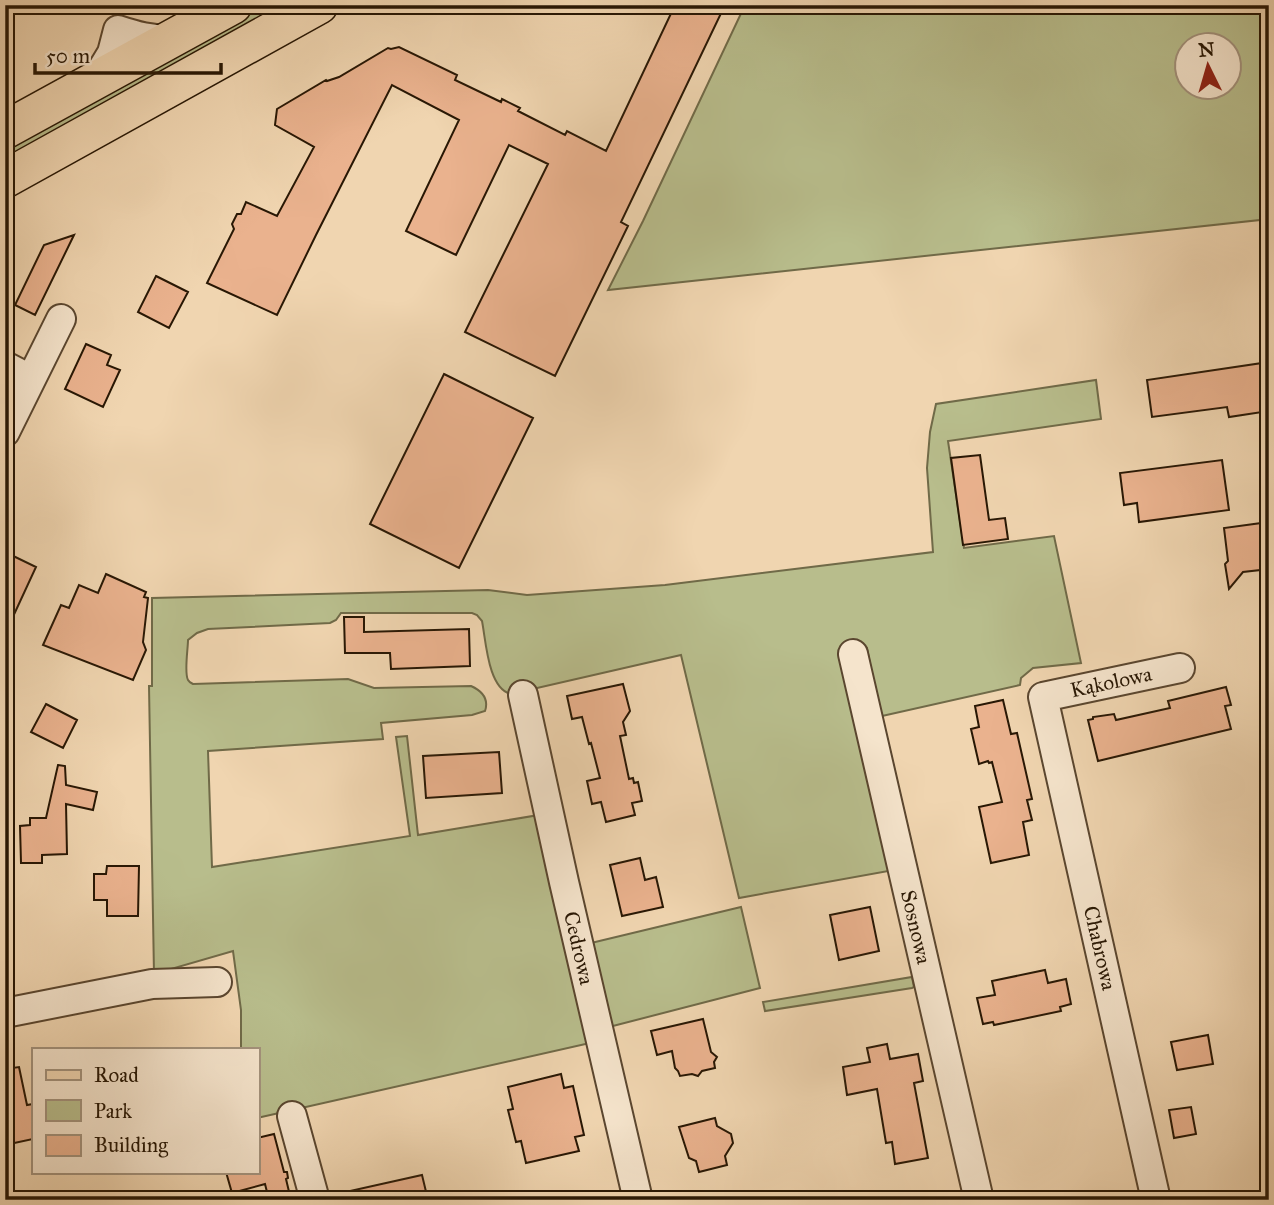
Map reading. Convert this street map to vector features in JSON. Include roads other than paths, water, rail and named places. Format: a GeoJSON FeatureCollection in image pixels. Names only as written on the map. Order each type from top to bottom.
{"type":"FeatureCollection","features":[{"type":"Feature","properties":{"kind":"main road"},"geometry":{"type":"LineString","coordinates":[[5,130],[233,5]]}},
{"type":"Feature","properties":{"kind":"main road"},"geometry":{"type":"LineString","coordinates":[[5,179],[307,12],[331,5]]}},
{"type":"Feature","properties":{"kind":"street"},"geometry":{"type":"LineString","coordinates":[[5,432],[61,319]]}},
{"type":"Feature","properties":{"kind":"street"},"geometry":{"type":"LineString","coordinates":[[5,366],[30,380]]}},
{"type":"Feature","properties":{"kind":"street","name":"Sosnowa"},"geometry":{"type":"LineString","coordinates":[[853,654],[979,1200]]}},
{"type":"Feature","properties":{"kind":"street","name":"Kąkolowa"},"geometry":{"type":"LineString","coordinates":[[1043,697],[1180,667]]}},
{"type":"Feature","properties":{"kind":"street","name":"Cedrowa"},"geometry":{"type":"LineString","coordinates":[[523,695],[638,1200]]}},
{"type":"Feature","properties":{"kind":"street","name":"Chabrowa"},"geometry":{"type":"LineString","coordinates":[[1043,697],[1156,1200]]}},
{"type":"Feature","properties":{"kind":"street"},"geometry":{"type":"LineString","coordinates":[[5,1013],[152,984],[217,982]]}},
{"type":"Feature","properties":{"kind":"street"},"geometry":{"type":"LineString","coordinates":[[292,1116],[314,1200]]}}]}
